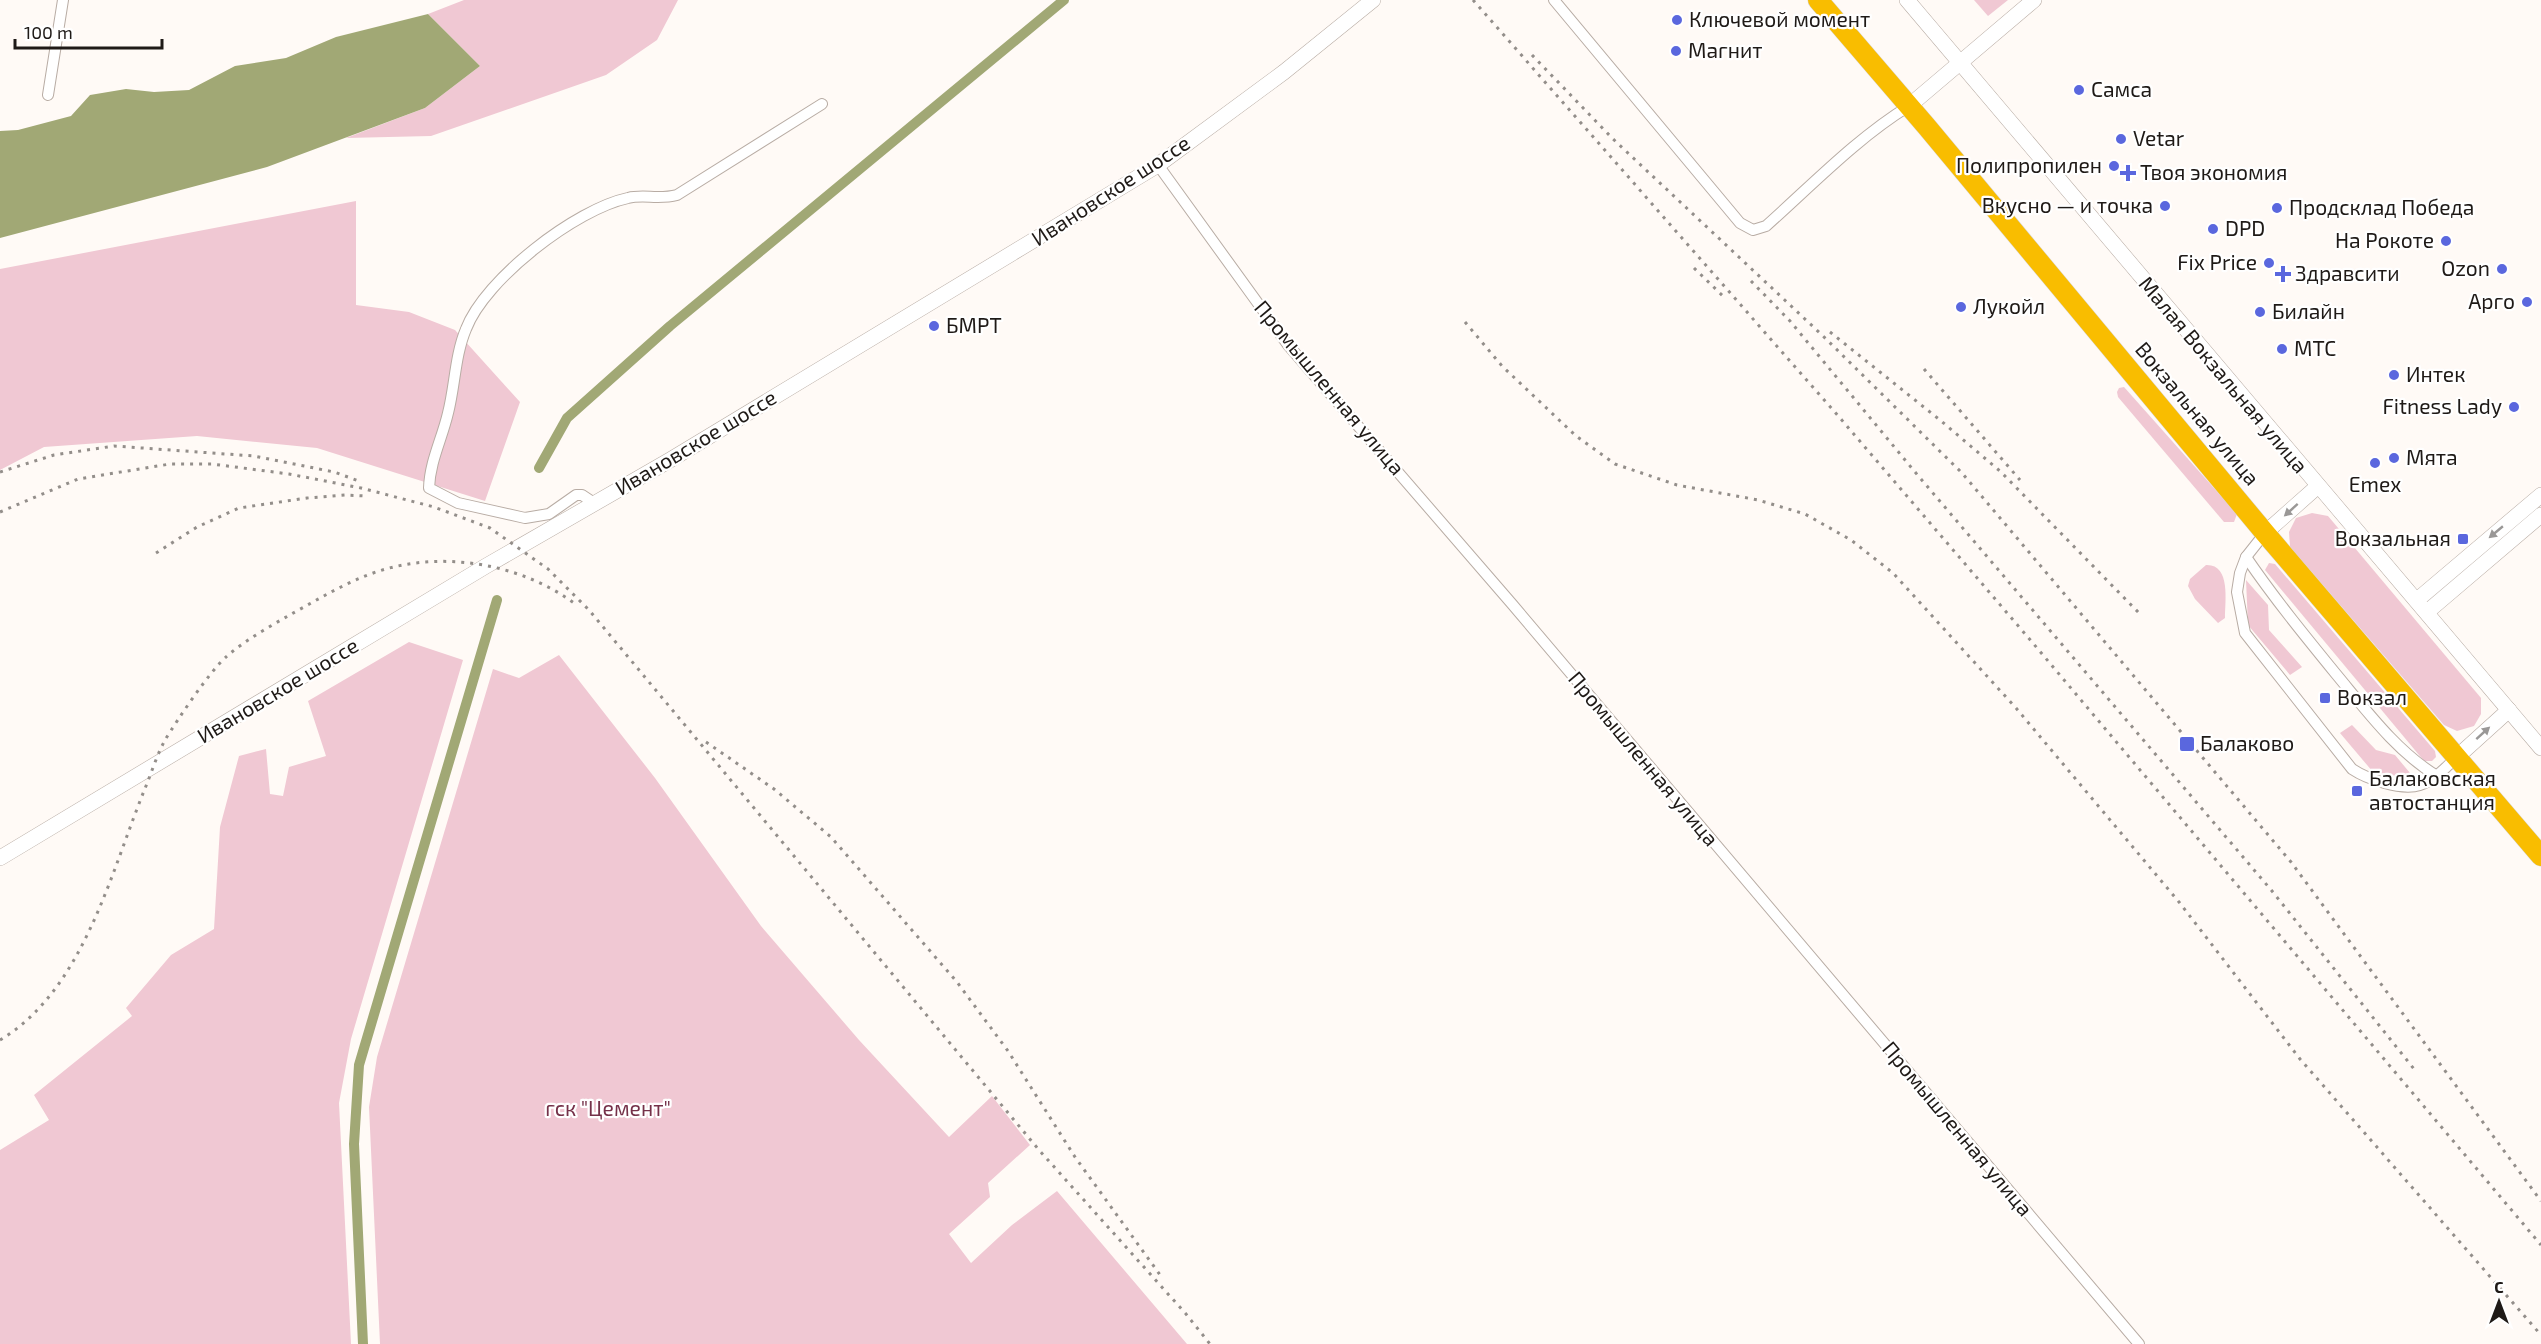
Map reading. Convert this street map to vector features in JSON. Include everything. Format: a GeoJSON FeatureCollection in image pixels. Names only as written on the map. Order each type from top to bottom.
{"type":"FeatureCollection","features":[{"type":"Feature","properties":{"kind":"highway","name":"Вокзальная улица"},"geometry":{"type":"LineString","coordinates":[[1818,0],[2265,533],[2541,856]]}},
{"type":"Feature","properties":{"kind":"street"},"geometry":{"type":"LineString","coordinates":[[48,95],[63,0]]}},
{"type":"Feature","properties":{"kind":"street","name":"Ивановское шоссе"},"geometry":{"type":"LineString","coordinates":[[0,858],[424,602],[670,460],[1158,165],[1284,72],[1373,0]]}},
{"type":"Feature","properties":{"kind":"street"},"geometry":{"type":"LineString","coordinates":[[1555,0],[1740,223],[1753,230],[1766,226],[1856,146],[1892,116],[1909,106],[2034,0]]}},
{"type":"Feature","properties":{"kind":"street","name":"Малая Вокзальная улица"},"geometry":{"type":"LineString","coordinates":[[1907,0],[2541,748]]}},
{"type":"Feature","properties":{"kind":"street"},"geometry":{"type":"LineString","coordinates":[[594,503],[582,495],[576,495],[549,514],[525,518],[458,503],[429,488],[430,471],[448,414],[466,327],[497,280],[576,218],[629,198],[662,199],[677,195],[822,104]]}},
{"type":"Feature","properties":{"kind":"street","name":"Промышленная улица"},"geometry":{"type":"LineString","coordinates":[[1158,165],[1288,345],[1512,604],[2139,1344]]}},
{"type":"Feature","properties":{"kind":"street"},"geometry":{"type":"LineString","coordinates":[[2318,486],[2265,533],[2246,557],[2240,573],[2237,592],[2245,633],[2352,769],[2366,779],[2410,786],[2420,785],[2437,776],[2509,710]]}},
{"type":"Feature","properties":{"kind":"street"},"geometry":{"type":"LineString","coordinates":[[2422,606],[2541,495]]}},
{"type":"Feature","properties":{"kind":"street"},"geometry":{"type":"LineString","coordinates":[[2422,606],[2541,515]]}},
{"type":"Feature","properties":{"kind":"street"},"geometry":{"type":"LineString","coordinates":[[2246,557],[2274,598],[2370,714],[2418,764],[2437,776]]}},
{"type":"Feature","properties":{"kind":"green space"},"geometry":{"type":"Polygon","coordinates":[[[464,0],[678,0],[657,40],[606,75],[431,136],[346,138],[425,108],[480,66],[428,14],[464,0]]]}},
{"type":"Feature","properties":{"kind":"green space"},"geometry":{"type":"Polygon","coordinates":[[[1974,0],[2008,0],[1988,16],[1974,0]]]}},
{"type":"Feature","properties":{"kind":"green space"},"geometry":{"type":"Polygon","coordinates":[[[356,201],[356,305],[409,312],[455,330],[520,402],[485,501],[317,448],[197,436],[44,447],[0,470],[0,269],[356,201]]]}},
{"type":"Feature","properties":{"kind":"green space"},"geometry":{"type":"Polygon","coordinates":[[[2124,387],[2237,514],[2234,522],[2224,522],[2118,397],[2119,388],[2124,387]]]}},
{"type":"Feature","properties":{"kind":"green space"},"geometry":{"type":"Polygon","coordinates":[[[2312,513],[2328,516],[2481,698],[2481,714],[2474,726],[2457,731],[2444,725],[2290,547],[2289,532],[2296,518],[2312,513]]]}},
{"type":"Feature","properties":{"kind":"green space"},"geometry":{"type":"Polygon","coordinates":[[[2269,563],[2275,564],[2435,751],[2436,757],[2432,761],[2424,761],[2265,570],[2269,563]]]}},
{"type":"Feature","properties":{"kind":"green space"},"geometry":{"type":"Polygon","coordinates":[[[2206,565],[2220,570],[2225,585],[2225,618],[2218,623],[2195,599],[2188,586],[2190,579],[2206,565]]]}},
{"type":"Feature","properties":{"kind":"green space"},"geometry":{"type":"Polygon","coordinates":[[[2246,580],[2268,605],[2269,630],[2302,667],[2290,675],[2248,625],[2246,580]]]}},
{"type":"Feature","properties":{"kind":"green space"},"geometry":{"type":"Polygon","coordinates":[[[409,642],[463,660],[351,1039],[339,1103],[351,1344],[0,1344],[0,1150],[49,1120],[34,1095],[132,1016],[126,1008],[171,955],[214,929],[220,827],[239,756],[266,749],[270,794],[283,796],[289,767],[326,756],[308,701],[409,642]]]}},
{"type":"Feature","properties":{"kind":"green space","name":"гск \"Цемент\""},"geometry":{"type":"Polygon","coordinates":[[[559,655],[655,778],[761,926],[859,1040],[949,1137],[992,1096],[1030,1145],[988,1183],[990,1197],[949,1234],[971,1263],[1012,1225],[1057,1191],[1187,1344],[380,1344],[369,1107],[377,1057],[493,669],[519,678],[559,655]]]}},
{"type":"Feature","properties":{"kind":"green space"},"geometry":{"type":"Polygon","coordinates":[[[2352,725],[2376,750],[2395,755],[2415,779],[2373,772],[2340,733],[2352,725]]]}},
{"type":"Feature","properties":{"kind":"shaded area"},"geometry":{"type":"Polygon","coordinates":[[[428,14],[480,66],[425,108],[267,167],[0,238],[0,131],[18,130],[71,116],[90,95],[126,89],[154,92],[189,90],[235,66],[286,58],[336,37],[428,14]]]}},
{"type":"Feature","properties":{"kind":"waterway"},"geometry":{"type":"LineString","coordinates":[[539,468],[567,418],[670,326],[1064,0]]}},
{"type":"Feature","properties":{"kind":"waterway"},"geometry":{"type":"LineString","coordinates":[[363,1344],[354,1144],[359,1065],[497,600]]}},
{"type":"Feature","properties":{"kind":"railway"},"geometry":{"type":"LineString","coordinates":[[1473,0],[1840,418],[2541,1245]]}},
{"type":"Feature","properties":{"kind":"railway"},"geometry":{"type":"LineString","coordinates":[[1532,55],[1613,139],[1822,335],[1962,473],[2291,862],[2541,1201]]}},
{"type":"Feature","properties":{"kind":"railway"},"geometry":{"type":"LineString","coordinates":[[1694,268],[1726,299]]}},
{"type":"Feature","properties":{"kind":"railway"},"geometry":{"type":"LineString","coordinates":[[1751,281],[1790,321],[1915,472],[2272,891],[2414,1069]]}},
{"type":"Feature","properties":{"kind":"railway"},"geometry":{"type":"LineString","coordinates":[[1465,322],[1502,366],[1576,436],[1615,464],[1677,485],[1758,500],[1805,514],[1851,540],[1893,573],[2016,708],[2179,902],[2300,1059],[2541,1335]]}},
{"type":"Feature","properties":{"kind":"railway"},"geometry":{"type":"LineString","coordinates":[[1830,332],[2001,472],[2139,613]]}},
{"type":"Feature","properties":{"kind":"railway"},"geometry":{"type":"LineString","coordinates":[[1924,369],[2020,480]]}},
{"type":"Feature","properties":{"kind":"railway"},"geometry":{"type":"LineString","coordinates":[[0,472],[54,455],[114,446],[254,456],[334,472],[359,481]]}},
{"type":"Feature","properties":{"kind":"railway"},"geometry":{"type":"LineString","coordinates":[[0,512],[78,479],[170,464],[212,464],[289,474],[361,488],[434,507],[490,528],[548,569],[589,610],[1039,1150],[1186,1314],[1210,1344]]}},
{"type":"Feature","properties":{"kind":"railway"},"geometry":{"type":"LineString","coordinates":[[156,553],[197,527],[239,508],[307,498],[366,496]]}},
{"type":"Feature","properties":{"kind":"railway"},"geometry":{"type":"LineString","coordinates":[[0,1040],[29,1018],[53,991],[74,960],[107,891],[165,740],[203,684],[227,656],[251,638],[335,590],[365,576],[401,565],[427,562],[479,564],[529,578],[574,603]]}},
{"type":"Feature","properties":{"kind":"railway"},"geometry":{"type":"LineString","coordinates":[[706,742],[774,789],[831,837],[957,982],[1008,1051],[1075,1157],[1163,1279]]}},
{"type":"Feature","properties":{"kind":"place","name":"Ключевой момент"},"geometry":{"type":"Point","coordinates":[1677,20]}},
{"type":"Feature","properties":{"kind":"place","name":"Магнит"},"geometry":{"type":"Point","coordinates":[1676,51]}},
{"type":"Feature","properties":{"kind":"place","name":"Самса"},"geometry":{"type":"Point","coordinates":[2079,90]}},
{"type":"Feature","properties":{"kind":"place","name":"Vetar"},"geometry":{"type":"Point","coordinates":[2121,139]}},
{"type":"Feature","properties":{"kind":"place","name":"Полипропилен"},"geometry":{"type":"Point","coordinates":[2114,166]}},
{"type":"Feature","properties":{"kind":"place","name":"Твоя экономия"},"geometry":{"type":"Point","coordinates":[2128,173]}},
{"type":"Feature","properties":{"kind":"place","name":"Вкусно — и точка"},"geometry":{"type":"Point","coordinates":[2165,206]}},
{"type":"Feature","properties":{"kind":"place","name":"Продсклад Победа"},"geometry":{"type":"Point","coordinates":[2277,208]}},
{"type":"Feature","properties":{"kind":"place","name":"DPD"},"geometry":{"type":"Point","coordinates":[2213,229]}},
{"type":"Feature","properties":{"kind":"place","name":"На Рокоте"},"geometry":{"type":"Point","coordinates":[2446,241]}},
{"type":"Feature","properties":{"kind":"place","name":"Fix Price"},"geometry":{"type":"Point","coordinates":[2269,263]}},
{"type":"Feature","properties":{"kind":"place","name":"Ozon"},"geometry":{"type":"Point","coordinates":[2502,269]}},
{"type":"Feature","properties":{"kind":"place","name":"Здравсити"},"geometry":{"type":"Point","coordinates":[2283,274]}},
{"type":"Feature","properties":{"kind":"place","name":"Арго"},"geometry":{"type":"Point","coordinates":[2527,302]}},
{"type":"Feature","properties":{"kind":"place","name":"Лукойл"},"geometry":{"type":"Point","coordinates":[1961,307]}},
{"type":"Feature","properties":{"kind":"place","name":"Билайн"},"geometry":{"type":"Point","coordinates":[2260,312]}},
{"type":"Feature","properties":{"kind":"place","name":"БМРТ"},"geometry":{"type":"Point","coordinates":[934,326]}},
{"type":"Feature","properties":{"kind":"place","name":"МТС"},"geometry":{"type":"Point","coordinates":[2282,349]}},
{"type":"Feature","properties":{"kind":"place","name":"Интек"},"geometry":{"type":"Point","coordinates":[2394,375]}},
{"type":"Feature","properties":{"kind":"place","name":"Fitness Lady"},"geometry":{"type":"Point","coordinates":[2514,407]}},
{"type":"Feature","properties":{"kind":"place","name":"Мята"},"geometry":{"type":"Point","coordinates":[2394,458]}},
{"type":"Feature","properties":{"kind":"place","name":"Emex"},"geometry":{"type":"Point","coordinates":[2375,463]}},
{"type":"Feature","properties":{"kind":"place","name":"Вокзальная"},"geometry":{"type":"Point","coordinates":[2463,539]}},
{"type":"Feature","properties":{"kind":"place","name":"Вокзал"},"geometry":{"type":"Point","coordinates":[2325,698]}},
{"type":"Feature","properties":{"kind":"place","name":"Балаково"},"geometry":{"type":"Point","coordinates":[2187,744]}},
{"type":"Feature","properties":{"kind":"place","name":"Балаковская автостанция"},"geometry":{"type":"Point","coordinates":[2357,791]}}]}
